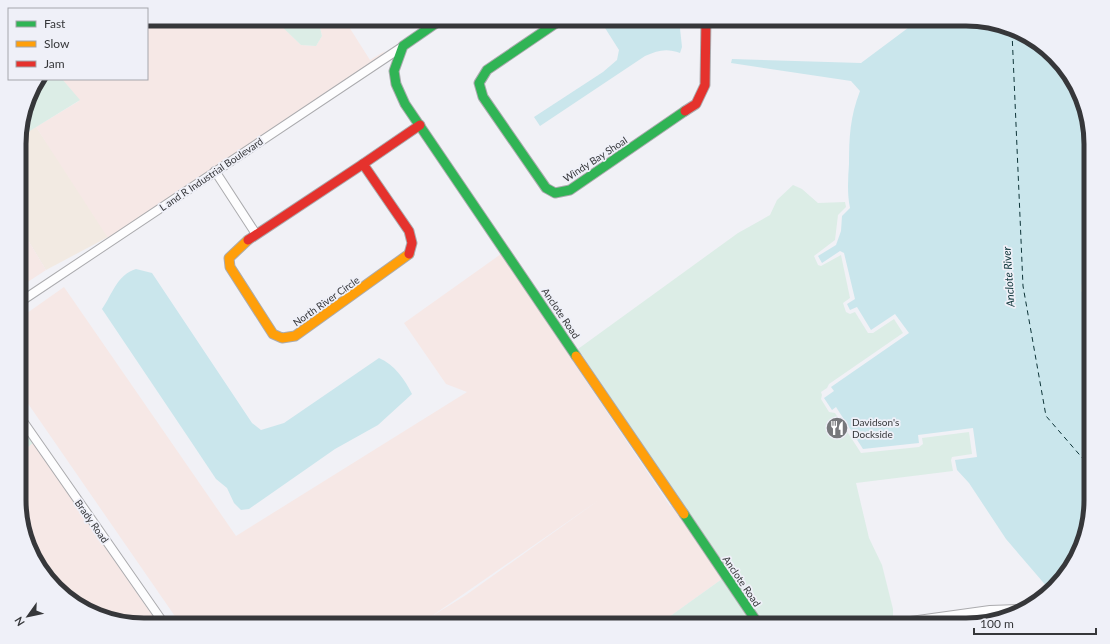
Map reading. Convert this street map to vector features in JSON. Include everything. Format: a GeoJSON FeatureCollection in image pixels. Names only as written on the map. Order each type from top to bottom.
{"type":"FeatureCollection","features":[{"type":"Feature","properties":{"kind":"street","name":"Windy Bay Shoal"},"geometry":{"type":"LineString","coordinates":[[552,26],[487,70],[482,74],[478,84],[483,97],[542,185],[549,192],[557,193],[570,190],[696,104],[705,85],[706,26]]}},
{"type":"Feature","properties":{"kind":"street"},"geometry":{"type":"LineString","coordinates":[[403,46],[430,27]]}},
{"type":"Feature","properties":{"kind":"street","name":"Anclote Road"},"geometry":{"type":"LineString","coordinates":[[403,46],[394,71],[396,84],[405,104],[754,618]]}},
{"type":"Feature","properties":{"kind":"street","name":"L and R Industrial Boulevard"},"geometry":{"type":"LineString","coordinates":[[26,298],[403,46]]}},
{"type":"Feature","properties":{"kind":"street","name":"North River Circle"},"geometry":{"type":"LineString","coordinates":[[363,164],[409,231],[413,241],[413,248],[409,256],[294,336],[282,338],[273,334],[249,299],[230,267],[230,258],[233,253],[256,234],[420,125]]}},
{"type":"Feature","properties":{"kind":"street"},"geometry":{"type":"LineString","coordinates":[[215,171],[256,234]]}},
{"type":"Feature","properties":{"kind":"street","name":"Brady Road"},"geometry":{"type":"LineString","coordinates":[[26,426],[160,618]]}},
{"type":"Feature","properties":{"kind":"street"},"geometry":{"type":"LineString","coordinates":[[932,618],[990,610],[1010,609]]}},
{"type":"Feature","properties":{"kind":"shaded area"},"geometry":{"type":"Polygon","coordinates":[[[148,26],[281,26],[301,45],[316,46],[322,36],[320,26],[348,26],[370,60],[385,51],[382,55],[108,238],[36,127],[79,101],[63,80],[148,80],[148,26]]]}},
{"type":"Feature","properties":{"kind":"shaded area"},"geometry":{"type":"Polygon","coordinates":[[[281,26],[320,26],[322,36],[316,46],[301,45],[281,26]]]}},
{"type":"Feature","properties":{"kind":"shaded area"},"geometry":{"type":"Polygon","coordinates":[[[45,80],[63,80],[80,100],[27,133],[27,126],[32,118],[32,106],[45,80]]]}},
{"type":"Feature","properties":{"kind":"shaded area"},"geometry":{"type":"Polygon","coordinates":[[[36,127],[110,236],[46,270],[26,237],[27,133],[36,127]]]}},
{"type":"Feature","properties":{"kind":"shaded area"},"geometry":{"type":"Polygon","coordinates":[[[793,185],[802,189],[818,203],[845,202],[846,207],[838,215],[835,240],[814,256],[818,265],[821,266],[841,255],[850,298],[843,303],[846,312],[850,314],[855,312],[868,333],[873,333],[894,319],[903,333],[829,384],[827,388],[821,392],[821,399],[829,412],[835,413],[861,453],[919,447],[923,444],[922,438],[969,432],[972,454],[952,457],[951,460],[953,471],[856,483],[869,538],[882,565],[893,609],[893,618],[759,618],[578,349],[738,233],[770,215],[777,200],[793,185]]]}},
{"type":"Feature","properties":{"kind":"shaded area"},"geometry":{"type":"Polygon","coordinates":[[[26,237],[46,270],[26,283],[26,237]]]}},
{"type":"Feature","properties":{"kind":"shaded area"},"geometry":{"type":"Polygon","coordinates":[[[501,254],[670,506],[672,506],[722,579],[667,618],[429,618],[176,618],[26,401],[26,314],[64,287],[236,536],[467,392],[446,384],[404,323],[501,254]],[[599,500],[429,618],[466,595],[599,500]]]}},
{"type":"Feature","properties":{"kind":"shaded area"},"geometry":{"type":"Polygon","coordinates":[[[1084,268],[1084,293],[1081,291],[1084,268]]]}},
{"type":"Feature","properties":{"kind":"shaded area"},"geometry":{"type":"Polygon","coordinates":[[[26,433],[33,443],[26,448],[26,433]]]}},
{"type":"Feature","properties":{"kind":"shaded area"},"geometry":{"type":"Polygon","coordinates":[[[33,443],[154,618],[129,617],[99,609],[72,594],[50,572],[35,545],[27,515],[26,448],[33,443]]]}},
{"type":"Feature","properties":{"kind":"shaded area"},"geometry":{"type":"Polygon","coordinates":[[[722,579],[748,618],[667,618],[722,579]]]}},
{"type":"Feature","properties":{"kind":"water"},"geometry":{"type":"Polygon","coordinates":[[[604,26],[680,26],[682,47],[680,53],[662,50],[645,56],[540,126],[534,117],[603,72],[617,60],[619,50],[604,26]]]}},
{"type":"Feature","properties":{"kind":"water","name":"Anclote River"},"geometry":{"type":"Polygon","coordinates":[[[911,26],[981,27],[1011,35],[1038,50],[1060,72],[1072,92],[1078,106],[1084,137],[1084,268],[1081,291],[1084,293],[1084,507],[1082,523],[1075,545],[1060,572],[1046,586],[1006,539],[969,483],[957,470],[955,460],[977,457],[973,428],[918,435],[919,443],[863,449],[836,407],[832,410],[824,398],[834,391],[831,387],[909,333],[895,314],[871,330],[857,307],[850,310],[847,304],[855,299],[844,253],[840,251],[822,263],[818,256],[836,245],[841,231],[842,216],[850,208],[848,186],[850,136],[852,118],[860,91],[851,81],[731,63],[732,59],[861,63],[911,26]]]}},
{"type":"Feature","properties":{"kind":"water"},"geometry":{"type":"Polygon","coordinates":[[[31,110],[32,118],[28,126],[28,121],[31,110]]]}},
{"type":"Feature","properties":{"kind":"water"},"geometry":{"type":"Polygon","coordinates":[[[136,269],[152,273],[252,423],[261,430],[284,423],[379,358],[394,368],[406,383],[412,394],[378,425],[335,449],[249,509],[241,510],[234,503],[227,488],[216,479],[102,309],[120,280],[136,269]]]}},
{"type":"Feature","properties":{"kind":"ferry route"},"geometry":{"type":"LineString","coordinates":[[1012,36],[1023,286],[1046,416],[1084,460]]}},
{"type":"Feature","properties":{"kind":"traffic: fast"},"geometry":{"type":"LineString","coordinates":[[432,26],[403,46],[394,71],[396,84],[405,104],[576,356]]}},
{"type":"Feature","properties":{"kind":"traffic: fast"},"geometry":{"type":"LineString","coordinates":[[552,26],[487,70],[479,83],[483,97],[546,188],[555,193],[570,190],[685,111]]}},
{"type":"Feature","properties":{"kind":"traffic: fast"},"geometry":{"type":"LineString","coordinates":[[684,514],[754,618]]}},
{"type":"Feature","properties":{"kind":"traffic: slow"},"geometry":{"type":"LineString","coordinates":[[248,240],[229,258],[230,267],[273,334],[282,338],[295,336],[409,254]]}},
{"type":"Feature","properties":{"kind":"traffic: slow"},"geometry":{"type":"LineString","coordinates":[[576,356],[684,514]]}},
{"type":"Feature","properties":{"kind":"traffic: jam"},"geometry":{"type":"LineString","coordinates":[[685,111],[696,104],[705,85],[706,26]]}},
{"type":"Feature","properties":{"kind":"traffic: jam"},"geometry":{"type":"LineString","coordinates":[[409,254],[412,243],[409,231],[363,164],[420,125]]}},
{"type":"Feature","properties":{"kind":"traffic: jam"},"geometry":{"type":"LineString","coordinates":[[248,240],[363,164]]}},
{"type":"Feature","properties":{"kind":"place","name":"Davidson's Dockside"},"geometry":{"type":"Point","coordinates":[837,428]}}]}
